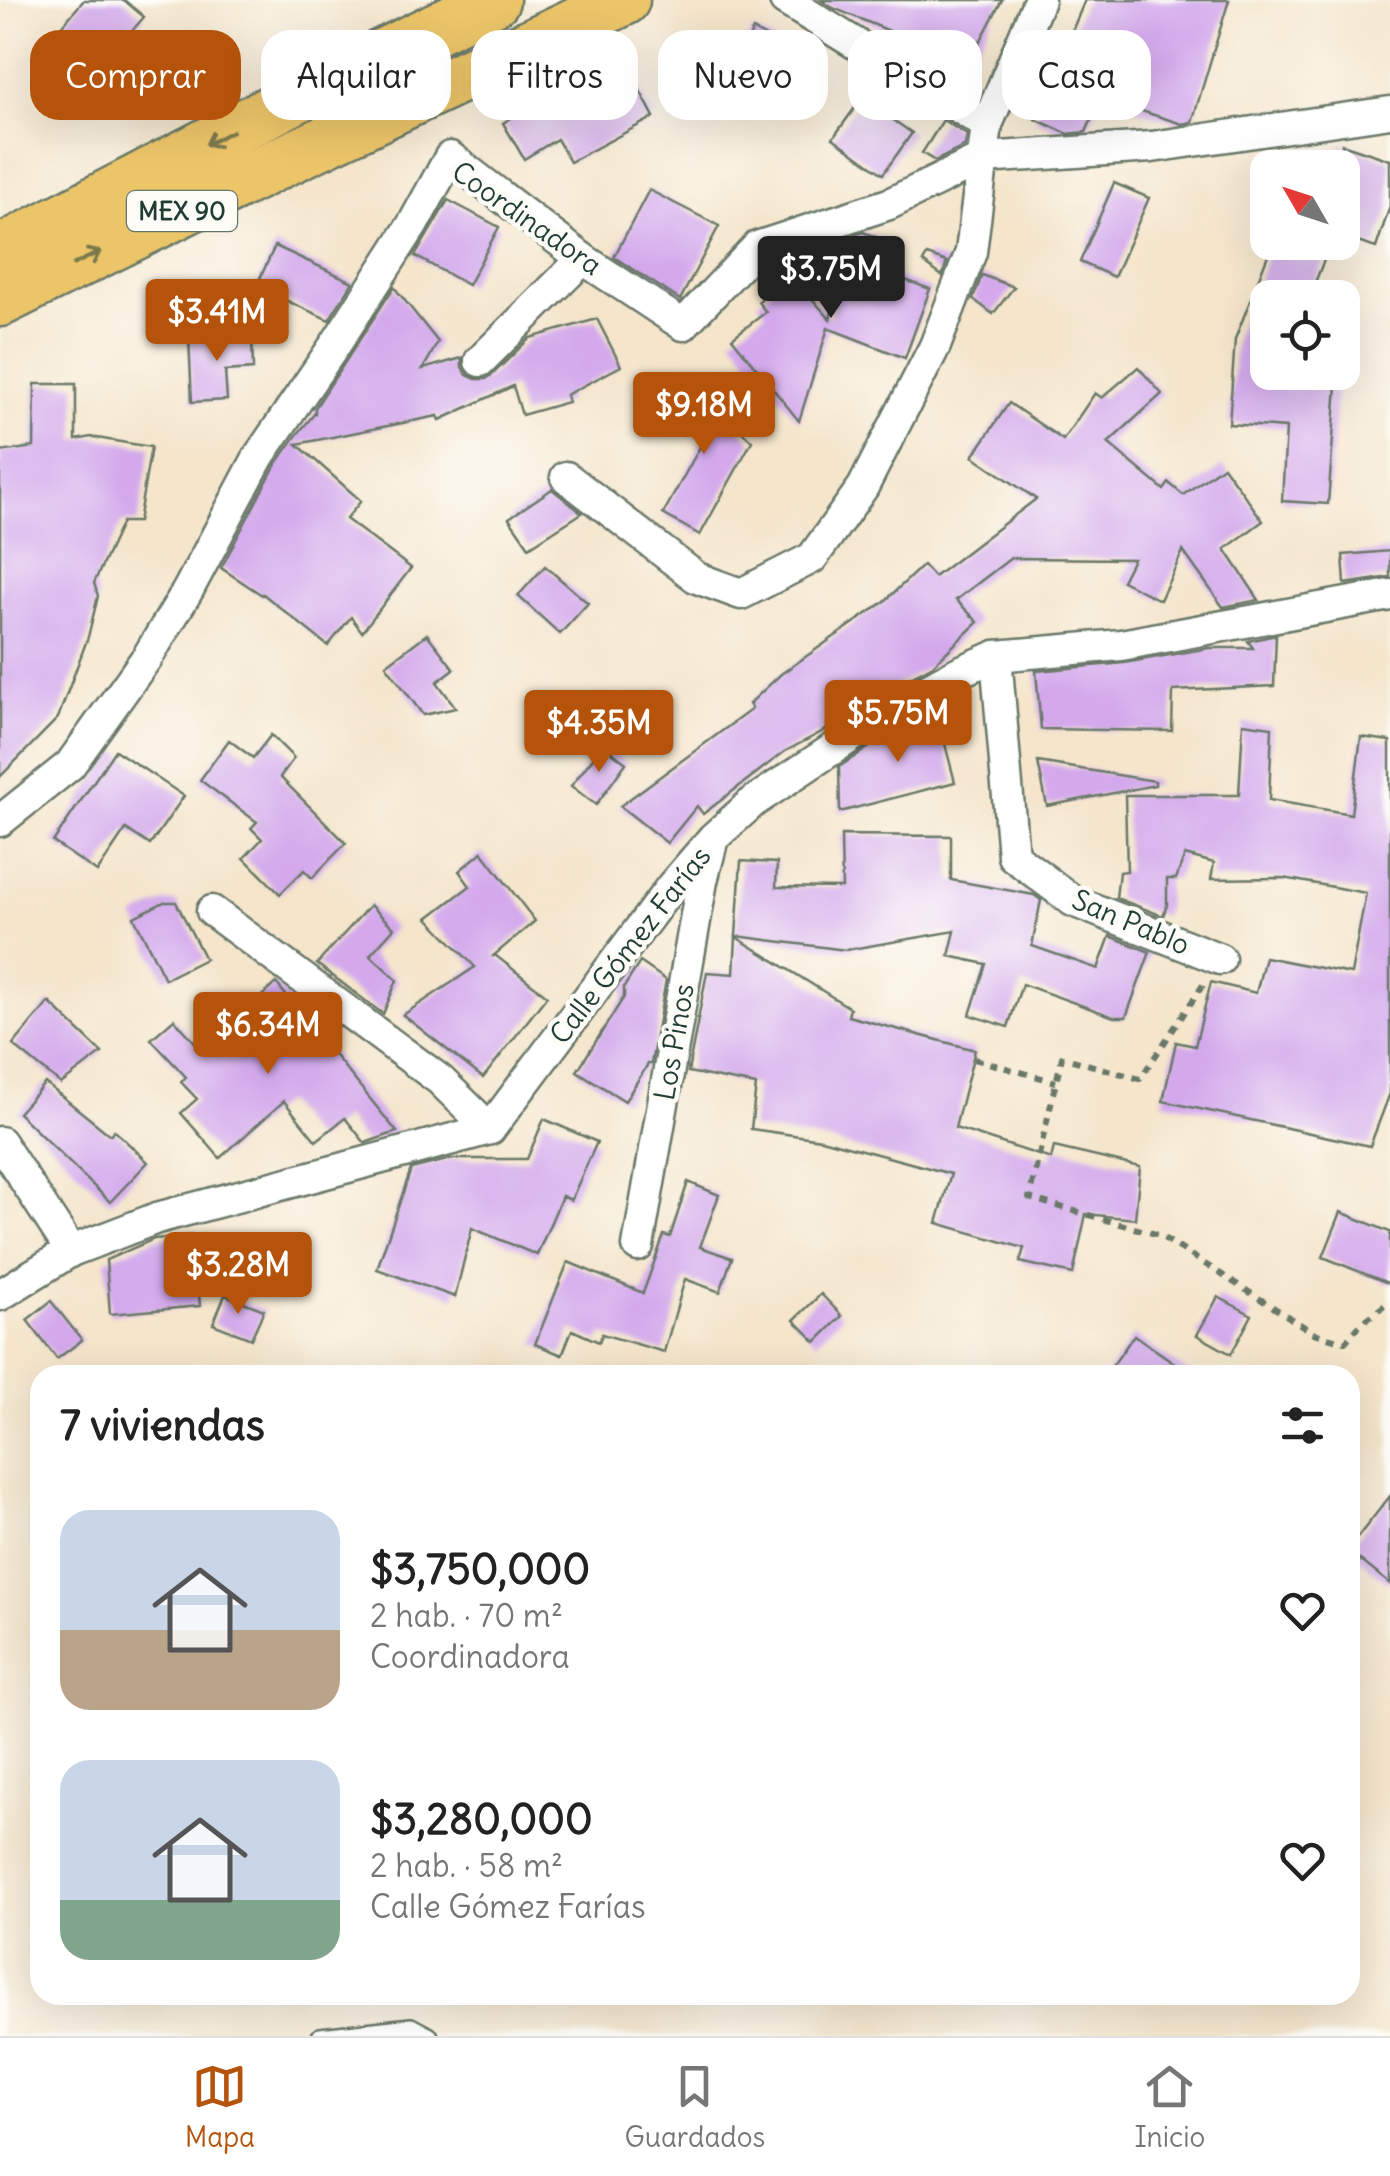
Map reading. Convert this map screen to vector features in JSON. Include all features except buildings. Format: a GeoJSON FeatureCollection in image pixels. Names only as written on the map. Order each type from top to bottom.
{"type":"FeatureCollection","features":[{"type":"Feature","properties":{"kind":"main road","name":"MEX 90"},"geometry":{"type":"LineString","coordinates":[[0,251],[494,0]]}},
{"type":"Feature","properties":{"kind":"main road","name":"MEX 90"},"geometry":{"type":"LineString","coordinates":[[0,301],[624,0]]}},
{"type":"Feature","properties":{"kind":"street"},"geometry":{"type":"LineString","coordinates":[[785,0],[987,126]]}},
{"type":"Feature","properties":{"kind":"street"},"geometry":{"type":"LineString","coordinates":[[566,478],[697,578],[742,594],[812,558],[864,487],[935,346],[971,252],[987,126],[1039,0]]}},
{"type":"Feature","properties":{"kind":"street"},"geometry":{"type":"LineString","coordinates":[[984,158],[1152,147],[1390,112]]}},
{"type":"Feature","properties":{"kind":"street","name":"Coordinadora"},"geometry":{"type":"LineString","coordinates":[[0,821],[70,766],[148,656],[259,456],[413,224],[450,156],[583,259],[683,324],[757,247],[888,204],[984,158]]}},
{"type":"Feature","properties":{"kind":"street"},"geometry":{"type":"LineString","coordinates":[[480,360],[583,259]]}},
{"type":"Feature","properties":{"kind":"street","name":"Calle Gómez Farías"},"geometry":{"type":"LineString","coordinates":[[490,1130],[671,887],[713,838],[753,802],[902,704],[996,656],[1121,645],[1390,595]]}},
{"type":"Feature","properties":{"kind":"street","name":"San Pablo"},"geometry":{"type":"LineString","coordinates":[[996,656],[1014,856],[1074,901],[1220,959]]}},
{"type":"Feature","properties":{"kind":"street","name":"Los Pinos"},"geometry":{"type":"LineString","coordinates":[[638,1246],[702,881],[713,838]]}},
{"type":"Feature","properties":{"kind":"street"},"geometry":{"type":"LineString","coordinates":[[212,911],[440,1080],[490,1130]]}},
{"type":"Feature","properties":{"kind":"street"},"geometry":{"type":"LineString","coordinates":[[0,1295],[71,1251],[157,1218],[490,1130]]}},
{"type":"Feature","properties":{"kind":"street"},"geometry":{"type":"LineString","coordinates":[[0,1142],[71,1251]]}},
{"type":"Feature","properties":{"kind":"lane"},"geometry":{"type":"LineString","coordinates":[[320,2036],[411,2026],[430,2036]]}},
{"type":"Feature","properties":{"kind":"path"},"geometry":{"type":"LineString","coordinates":[[1220,959],[1140,1079],[1062,1056],[1030,1198],[1159,1235],[1314,1333],[1345,1342],[1390,1301]]}},
{"type":"Feature","properties":{"kind":"path"},"geometry":{"type":"LineString","coordinates":[[974,1059],[1056,1082]]}}]}
